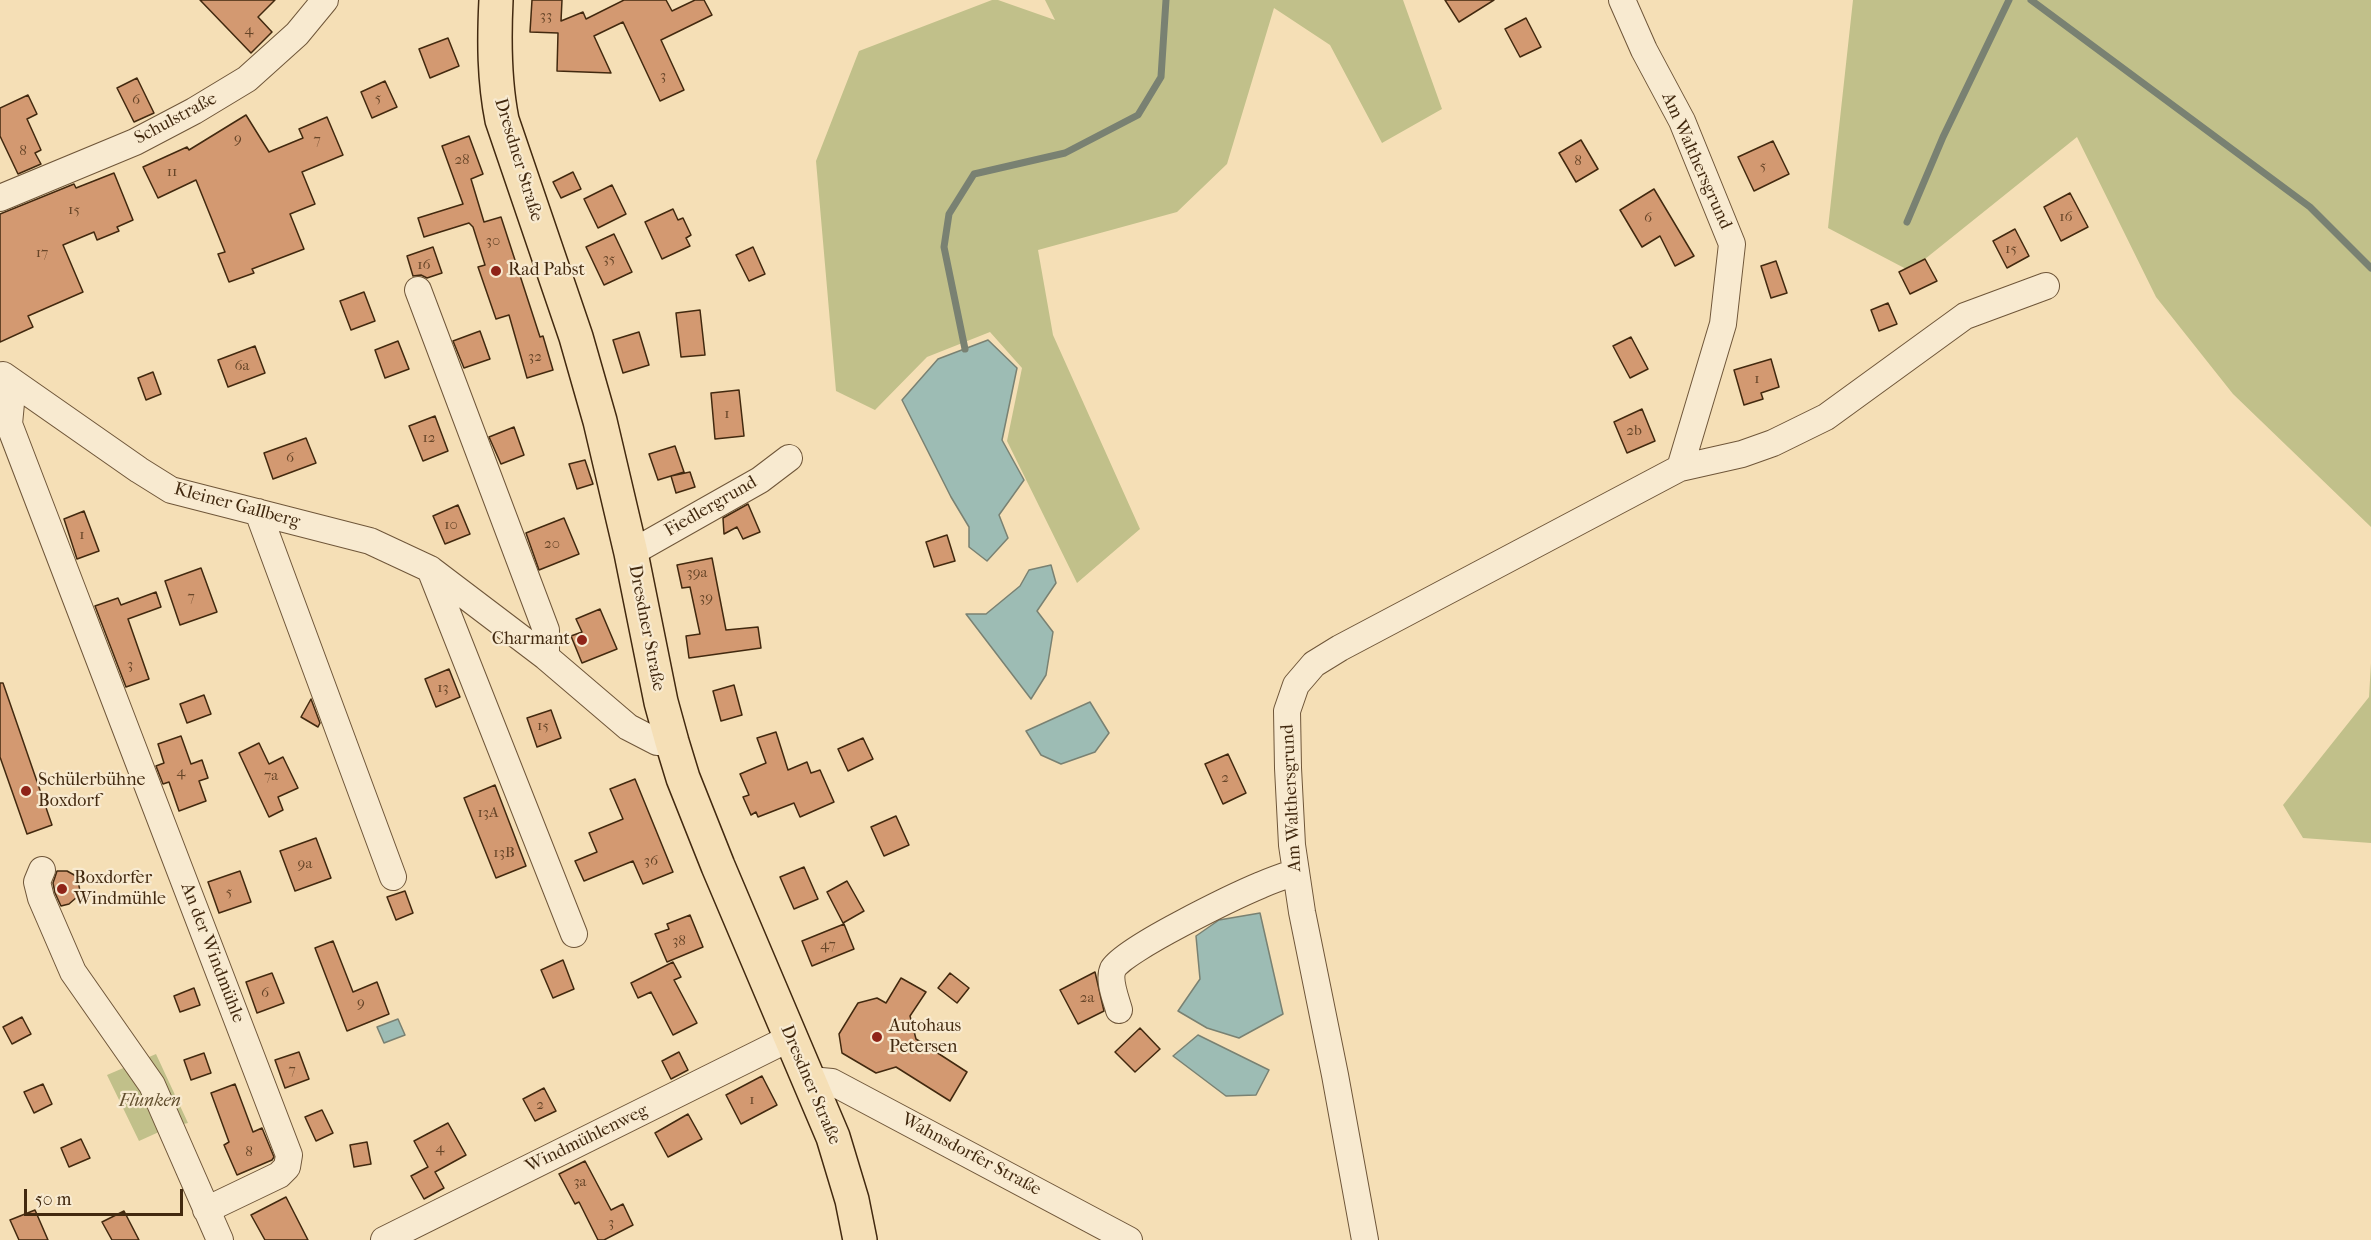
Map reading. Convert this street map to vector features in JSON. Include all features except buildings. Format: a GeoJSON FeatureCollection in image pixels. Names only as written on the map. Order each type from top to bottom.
{"type":"FeatureCollection","features":[{"type":"Feature","properties":{"kind":"main road","name":"Dresdner Straße"},"geometry":{"type":"LineString","coordinates":[[496,0],[494,60],[496,89],[502,120],[576,337],[600,422],[631,553],[661,702],[672,742],[696,811],[790,1038],[810,1080],[844,1168],[860,1240]]}},
{"type":"Feature","properties":{"kind":"street","name":"Schulstraße"},"geometry":{"type":"LineString","coordinates":[[0,198],[135,142],[194,111],[247,79],[297,34],[325,0]]}},
{"type":"Feature","properties":{"kind":"street","name":"Am Walthersgrund"},"geometry":{"type":"LineString","coordinates":[[1622,0],[1644,50],[1682,121],[1732,244],[1723,324],[1680,468]]}},
{"type":"Feature","properties":{"kind":"street","name":"Am Walthersgrund"},"geometry":{"type":"LineString","coordinates":[[1365,1240],[1296,872],[1290,801],[1287,711],[1296,685],[1314,664],[1680,468],[1742,454],[1773,443],[1826,417],[1965,316],[2046,286]]}},
{"type":"Feature","properties":{"kind":"street"},"geometry":{"type":"LineString","coordinates":[[418,290],[546,630],[546,657]]}},
{"type":"Feature","properties":{"kind":"street","name":"Kleiner Gallberg"},"geometry":{"type":"LineString","coordinates":[[7,378],[171,490],[370,541],[430,569],[546,657],[628,727],[657,742],[672,742]]}},
{"type":"Feature","properties":{"kind":"street","name":"An der Windmühle"},"geometry":{"type":"LineString","coordinates":[[7,378],[9,424],[289,1155],[287,1167],[279,1175],[206,1210]]}},
{"type":"Feature","properties":{"kind":"street"},"geometry":{"type":"LineString","coordinates":[[1706,461],[1731,447],[1757,441],[1783,426],[1836,388],[1834,384]]}},
{"type":"Feature","properties":{"kind":"street","name":"Fiedlergrund"},"geometry":{"type":"LineString","coordinates":[[631,553],[760,480],[789,458]]}},
{"type":"Feature","properties":{"kind":"street"},"geometry":{"type":"LineString","coordinates":[[258,512],[393,877]]}},
{"type":"Feature","properties":{"kind":"street"},"geometry":{"type":"LineString","coordinates":[[430,569],[574,934]]}},
{"type":"Feature","properties":{"kind":"street"},"geometry":{"type":"LineString","coordinates":[[42,870],[37,882],[41,898],[73,972],[152,1085],[220,1240]]}},
{"type":"Feature","properties":{"kind":"street"},"geometry":{"type":"LineString","coordinates":[[1119,1010],[1112,982],[1112,970],[1120,961],[1182,924],[1260,885],[1296,872]]}},
{"type":"Feature","properties":{"kind":"street","name":"Windmühlenweg"},"geometry":{"type":"LineString","coordinates":[[384,1240],[790,1038]]}},
{"type":"Feature","properties":{"kind":"street","name":"Wahnsdorfer Straße"},"geometry":{"type":"LineString","coordinates":[[810,1080],[832,1082],[1129,1240]]}},
{"type":"Feature","properties":{"kind":"green space"},"geometry":{"type":"Polygon","coordinates":[[[992,0],[998,0],[1055,20],[1045,0],[1403,0],[1442,109],[1382,143],[1330,45],[1274,8],[1227,164],[1177,212],[1038,250],[1053,335],[1140,529],[1077,583],[1007,441],[1022,368],[990,332],[927,357],[875,410],[836,391],[816,161],[859,51],[992,0]]]}},
{"type":"Feature","properties":{"kind":"green space"},"geometry":{"type":"Polygon","coordinates":[[[1853,0],[2371,0],[2371,527],[2233,394],[2156,297],[2077,137],[1910,271],[1828,228],[1853,0]]]}},
{"type":"Feature","properties":{"kind":"green space"},"geometry":{"type":"Polygon","coordinates":[[[2371,663],[2371,843],[2303,838],[2283,805],[2369,697],[2371,663]]]}},
{"type":"Feature","properties":{"kind":"green space","name":"Flunken"},"geometry":{"type":"Polygon","coordinates":[[[156,1054],[188,1123],[170,1127],[139,1141],[107,1075],[156,1054]]]}},
{"type":"Feature","properties":{"kind":"water"},"geometry":{"type":"Polygon","coordinates":[[[988,340],[1017,368],[1002,440],[1024,480],[999,515],[1008,538],[987,561],[969,547],[969,527],[951,497],[902,400],[938,359],[988,340]]]}},
{"type":"Feature","properties":{"kind":"water"},"geometry":{"type":"Polygon","coordinates":[[[1051,565],[1056,583],[1037,611],[1053,632],[1046,675],[1031,699],[966,614],[986,614],[1020,586],[1029,570],[1051,565]]]}},
{"type":"Feature","properties":{"kind":"water"},"geometry":{"type":"Polygon","coordinates":[[[1090,702],[1109,733],[1095,752],[1061,764],[1041,755],[1026,731],[1090,702]]]}},
{"type":"Feature","properties":{"kind":"water"},"geometry":{"type":"Polygon","coordinates":[[[1260,913],[1283,1014],[1239,1038],[1207,1028],[1178,1011],[1200,979],[1196,936],[1219,920],[1260,913]]]}},
{"type":"Feature","properties":{"kind":"water"},"geometry":{"type":"Polygon","coordinates":[[[398,1019],[405,1035],[384,1043],[377,1027],[398,1019]]]}},
{"type":"Feature","properties":{"kind":"water"},"geometry":{"type":"Polygon","coordinates":[[[1198,1035],[1269,1070],[1256,1095],[1226,1096],[1173,1056],[1198,1035]]]}},
{"type":"Feature","properties":{"kind":"waterway"},"geometry":{"type":"LineString","coordinates":[[965,349],[944,247],[949,214],[974,174],[1065,153],[1138,115],[1161,77],[1166,0]]}},
{"type":"Feature","properties":{"kind":"waterway"},"geometry":{"type":"LineString","coordinates":[[1907,222],[1943,137],[2009,0]]}},
{"type":"Feature","properties":{"kind":"waterway"},"geometry":{"type":"LineString","coordinates":[[2031,0],[2310,207],[2371,268]]}},
{"type":"Feature","properties":{"kind":"place","name":"Rad Pabst"},"geometry":{"type":"Point","coordinates":[496,271]}},
{"type":"Feature","properties":{"kind":"place","name":"Charmant"},"geometry":{"type":"Point","coordinates":[582,640]}},
{"type":"Feature","properties":{"kind":"place","name":"Schülerbühne Boxdorf"},"geometry":{"type":"Point","coordinates":[26,791]}},
{"type":"Feature","properties":{"kind":"place","name":"Boxdorfer Windmühle"},"geometry":{"type":"Point","coordinates":[62,889]}},
{"type":"Feature","properties":{"kind":"place","name":"Autohaus Petersen"},"geometry":{"type":"Point","coordinates":[877,1037]}}]}
